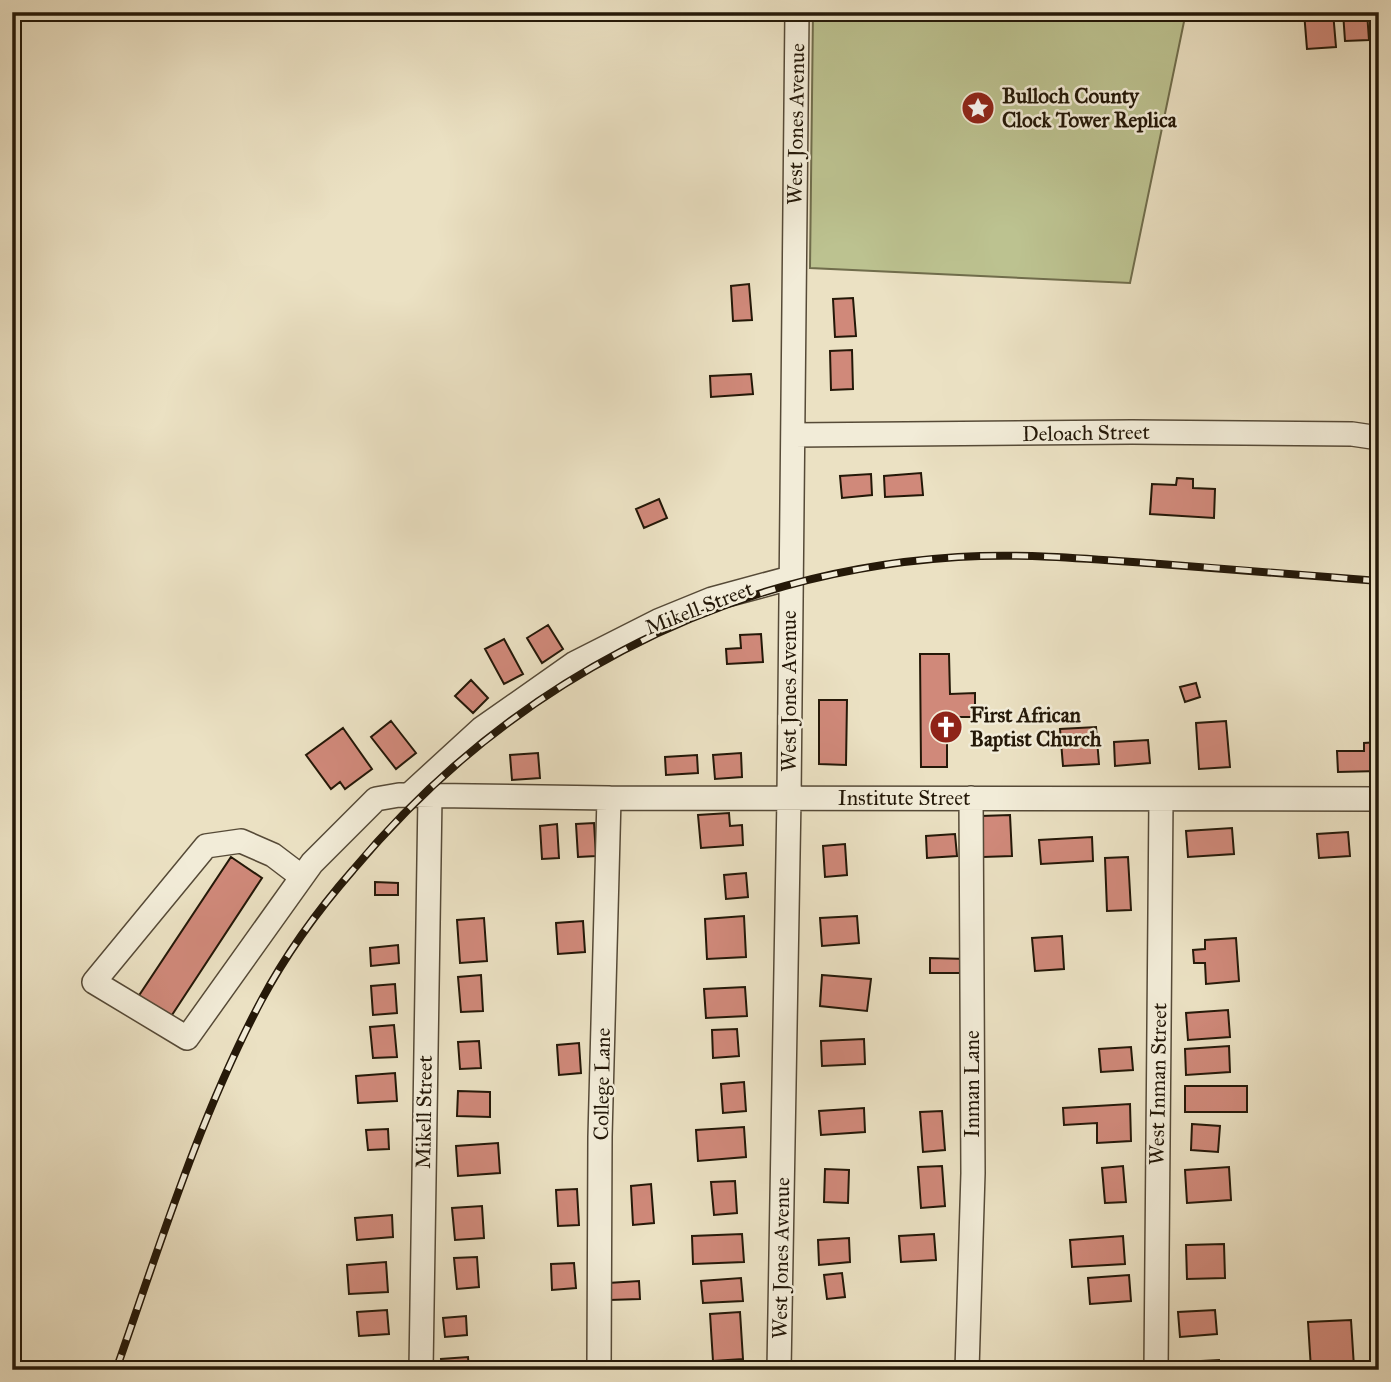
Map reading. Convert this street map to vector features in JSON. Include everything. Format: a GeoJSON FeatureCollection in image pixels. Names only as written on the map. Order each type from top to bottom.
{"type":"FeatureCollection","features":[{"type":"Feature","properties":{"kind":"street","name":"West Jones Avenue"},"geometry":{"type":"LineString","coordinates":[[779,1370],[794,435],[797,12]]}},
{"type":"Feature","properties":{"kind":"street","name":"Deloach Street"},"geometry":{"type":"LineString","coordinates":[[794,435],[1132,432],[1352,434],[1379,438]]}},
{"type":"Feature","properties":{"kind":"street","name":"Mikell Street"},"geometry":{"type":"LineString","coordinates":[[421,1370],[428,854],[419,795],[481,729],[575,663],[658,621],[712,599],[790,578]]}},
{"type":"Feature","properties":{"kind":"street","name":"Institute Street"},"geometry":{"type":"LineString","coordinates":[[302,877],[273,855],[241,841],[206,846],[94,982],[187,1038],[302,877],[312,863],[376,799],[419,795],[609,798],[1379,799]]}},
{"type":"Feature","properties":{"kind":"street","name":"College Lane"},"geometry":{"type":"LineString","coordinates":[[599,1370],[600,1137],[609,798]]}},
{"type":"Feature","properties":{"kind":"street","name":"Inman Lane"},"geometry":{"type":"LineString","coordinates":[[967,1370],[973,1173],[971,798]]}},
{"type":"Feature","properties":{"kind":"street","name":"West Inman Street"},"geometry":{"type":"LineString","coordinates":[[1156,1370],[1161,799]]}},
{"type":"Feature","properties":{"kind":"green space"},"geometry":{"type":"Polygon","coordinates":[[[813,12],[1186,12],[1130,283],[810,268],[813,12]]]}},
{"type":"Feature","properties":{"kind":"building"},"geometry":{"type":"Polygon","coordinates":[[[1304,12],[1333,12],[1336,47],[1307,49],[1304,12]]]}},
{"type":"Feature","properties":{"kind":"building"},"geometry":{"type":"Polygon","coordinates":[[[1343,12],[1367,12],[1369,40],[1345,41],[1343,12]]]}},
{"type":"Feature","properties":{"kind":"building"},"geometry":{"type":"Polygon","coordinates":[[[749,284],[752,320],[733,321],[731,286],[749,284]]]}},
{"type":"Feature","properties":{"kind":"building"},"geometry":{"type":"Polygon","coordinates":[[[853,298],[856,336],[835,337],[833,299],[853,298]]]}},
{"type":"Feature","properties":{"kind":"building"},"geometry":{"type":"Polygon","coordinates":[[[852,350],[853,389],[831,390],[830,351],[852,350]]]}},
{"type":"Feature","properties":{"kind":"building"},"geometry":{"type":"Polygon","coordinates":[[[751,374],[753,394],[711,397],[710,376],[751,374]]]}},
{"type":"Feature","properties":{"kind":"building"},"geometry":{"type":"Polygon","coordinates":[[[921,473],[923,495],[885,497],[884,476],[921,473]]]}},
{"type":"Feature","properties":{"kind":"building"},"geometry":{"type":"Polygon","coordinates":[[[871,474],[872,495],[842,498],[840,476],[871,474]]]}},
{"type":"Feature","properties":{"kind":"building"},"geometry":{"type":"Polygon","coordinates":[[[1177,478],[1193,479],[1193,488],[1215,489],[1214,518],[1150,514],[1152,484],[1176,485],[1177,478]]]}},
{"type":"Feature","properties":{"kind":"building"},"geometry":{"type":"Polygon","coordinates":[[[659,499],[667,518],[644,528],[636,509],[659,499]]]}},
{"type":"Feature","properties":{"kind":"building"},"geometry":{"type":"Polygon","coordinates":[[[548,625],[563,649],[542,663],[527,638],[548,625]]]}},
{"type":"Feature","properties":{"kind":"building"},"geometry":{"type":"Polygon","coordinates":[[[761,634],[763,662],[727,664],[726,649],[741,648],[740,635],[761,634]]]}},
{"type":"Feature","properties":{"kind":"building"},"geometry":{"type":"Polygon","coordinates":[[[504,639],[523,674],[504,684],[485,649],[504,639]]]}},
{"type":"Feature","properties":{"kind":"building"},"geometry":{"type":"Polygon","coordinates":[[[920,654],[949,654],[950,694],[975,693],[975,717],[947,717],[947,767],[921,767],[920,654]]]}},
{"type":"Feature","properties":{"kind":"building"},"geometry":{"type":"Polygon","coordinates":[[[471,680],[488,698],[473,713],[455,696],[471,680]]]}},
{"type":"Feature","properties":{"kind":"building"},"geometry":{"type":"Polygon","coordinates":[[[1196,683],[1200,697],[1185,702],[1180,687],[1196,683]]]}},
{"type":"Feature","properties":{"kind":"building"},"geometry":{"type":"Polygon","coordinates":[[[819,700],[847,700],[846,765],[819,764],[819,700]]]}},
{"type":"Feature","properties":{"kind":"building"},"geometry":{"type":"Polygon","coordinates":[[[391,721],[416,753],[396,769],[371,737],[391,721]]]}},
{"type":"Feature","properties":{"kind":"building"},"geometry":{"type":"Polygon","coordinates":[[[1226,721],[1230,767],[1199,769],[1196,723],[1226,721]]]}},
{"type":"Feature","properties":{"kind":"building"},"geometry":{"type":"Polygon","coordinates":[[[1096,727],[1099,764],[1063,766],[1060,729],[1096,727]]]}},
{"type":"Feature","properties":{"kind":"building"},"geometry":{"type":"Polygon","coordinates":[[[343,728],[372,769],[345,789],[340,782],[331,789],[306,755],[343,728]]]}},
{"type":"Feature","properties":{"kind":"building"},"geometry":{"type":"Polygon","coordinates":[[[1148,740],[1150,763],[1115,766],[1114,742],[1148,740]]]}},
{"type":"Feature","properties":{"kind":"building"},"geometry":{"type":"Polygon","coordinates":[[[1379,742],[1379,771],[1338,772],[1337,751],[1364,751],[1364,743],[1379,742]]]}},
{"type":"Feature","properties":{"kind":"building"},"geometry":{"type":"Polygon","coordinates":[[[538,753],[540,778],[512,780],[510,755],[538,753]]]}},
{"type":"Feature","properties":{"kind":"building"},"geometry":{"type":"Polygon","coordinates":[[[741,753],[742,777],[715,779],[713,755],[741,753]]]}},
{"type":"Feature","properties":{"kind":"building"},"geometry":{"type":"Polygon","coordinates":[[[697,755],[698,773],[666,775],[665,757],[697,755]]]}},
{"type":"Feature","properties":{"kind":"building"},"geometry":{"type":"Polygon","coordinates":[[[729,813],[730,826],[742,825],[743,845],[701,848],[698,815],[729,813]]]}},
{"type":"Feature","properties":{"kind":"building"},"geometry":{"type":"Polygon","coordinates":[[[1010,815],[1012,856],[983,857],[981,816],[1010,815]]]}},
{"type":"Feature","properties":{"kind":"building"},"geometry":{"type":"Polygon","coordinates":[[[594,823],[596,856],[578,857],[576,824],[594,823]]]}},
{"type":"Feature","properties":{"kind":"building"},"geometry":{"type":"Polygon","coordinates":[[[557,824],[559,858],[542,859],[540,826],[557,824]]]}},
{"type":"Feature","properties":{"kind":"building"},"geometry":{"type":"Polygon","coordinates":[[[1232,828],[1234,854],[1188,857],[1186,831],[1232,828]]]}},
{"type":"Feature","properties":{"kind":"building"},"geometry":{"type":"Polygon","coordinates":[[[1348,832],[1350,856],[1319,858],[1317,834],[1348,832]]]}},
{"type":"Feature","properties":{"kind":"building"},"geometry":{"type":"Polygon","coordinates":[[[955,834],[957,856],[927,858],[926,836],[955,834]]]}},
{"type":"Feature","properties":{"kind":"building"},"geometry":{"type":"Polygon","coordinates":[[[1092,837],[1093,861],[1041,864],[1039,840],[1092,837]]]}},
{"type":"Feature","properties":{"kind":"building"},"geometry":{"type":"Polygon","coordinates":[[[845,844],[847,875],[825,877],[823,846],[845,844]]]}},
{"type":"Feature","properties":{"kind":"building"},"geometry":{"type":"Polygon","coordinates":[[[231,857],[262,878],[170,1018],[138,997],[231,857]]]}},
{"type":"Feature","properties":{"kind":"building"},"geometry":{"type":"Polygon","coordinates":[[[1128,857],[1131,910],[1107,911],[1105,858],[1128,857]]]}},
{"type":"Feature","properties":{"kind":"building"},"geometry":{"type":"Polygon","coordinates":[[[746,873],[748,897],[726,899],[724,875],[746,873]]]}},
{"type":"Feature","properties":{"kind":"building"},"geometry":{"type":"Polygon","coordinates":[[[375,882],[398,883],[398,895],[375,895],[375,882]]]}},
{"type":"Feature","properties":{"kind":"building"},"geometry":{"type":"Polygon","coordinates":[[[744,916],[746,957],[707,959],[705,919],[744,916]]]}},
{"type":"Feature","properties":{"kind":"building"},"geometry":{"type":"Polygon","coordinates":[[[857,916],[859,943],[822,946],[820,918],[857,916]]]}},
{"type":"Feature","properties":{"kind":"building"},"geometry":{"type":"Polygon","coordinates":[[[484,918],[487,961],[460,963],[457,920],[484,918]]]}},
{"type":"Feature","properties":{"kind":"building"},"geometry":{"type":"Polygon","coordinates":[[[583,921],[585,952],[558,954],[556,923],[583,921]]]}},
{"type":"Feature","properties":{"kind":"building"},"geometry":{"type":"Polygon","coordinates":[[[1062,936],[1064,969],[1035,971],[1032,938],[1062,936]]]}},
{"type":"Feature","properties":{"kind":"building"},"geometry":{"type":"Polygon","coordinates":[[[1236,938],[1239,981],[1206,984],[1205,963],[1194,963],[1193,950],[1205,949],[1205,940],[1236,938]]]}},
{"type":"Feature","properties":{"kind":"building"},"geometry":{"type":"Polygon","coordinates":[[[398,945],[399,963],[371,966],[370,948],[398,945]]]}},
{"type":"Feature","properties":{"kind":"building"},"geometry":{"type":"Polygon","coordinates":[[[930,958],[967,959],[966,973],[930,973],[930,958]]]}},
{"type":"Feature","properties":{"kind":"building"},"geometry":{"type":"Polygon","coordinates":[[[481,975],[483,1011],[461,1012],[458,977],[481,975]]]}},
{"type":"Feature","properties":{"kind":"building"},"geometry":{"type":"Polygon","coordinates":[[[822,975],[871,979],[867,1011],[820,1006],[822,975]]]}},
{"type":"Feature","properties":{"kind":"building"},"geometry":{"type":"Polygon","coordinates":[[[395,984],[397,1013],[373,1015],[371,986],[395,984]]]}},
{"type":"Feature","properties":{"kind":"building"},"geometry":{"type":"Polygon","coordinates":[[[745,987],[747,1016],[706,1018],[704,989],[745,987]]]}},
{"type":"Feature","properties":{"kind":"building"},"geometry":{"type":"Polygon","coordinates":[[[1228,1010],[1230,1037],[1188,1040],[1186,1013],[1228,1010]]]}},
{"type":"Feature","properties":{"kind":"building"},"geometry":{"type":"Polygon","coordinates":[[[394,1025],[397,1057],[373,1058],[370,1027],[394,1025]]]}},
{"type":"Feature","properties":{"kind":"building"},"geometry":{"type":"Polygon","coordinates":[[[737,1029],[739,1056],[713,1058],[712,1030],[737,1029]]]}},
{"type":"Feature","properties":{"kind":"building"},"geometry":{"type":"Polygon","coordinates":[[[864,1039],[865,1064],[822,1066],[821,1041],[864,1039]]]}},
{"type":"Feature","properties":{"kind":"building"},"geometry":{"type":"Polygon","coordinates":[[[479,1041],[481,1068],[460,1069],[458,1042],[479,1041]]]}},
{"type":"Feature","properties":{"kind":"building"},"geometry":{"type":"Polygon","coordinates":[[[579,1043],[581,1073],[559,1075],[557,1045],[579,1043]]]}},
{"type":"Feature","properties":{"kind":"building"},"geometry":{"type":"Polygon","coordinates":[[[1229,1046],[1230,1072],[1186,1075],[1185,1049],[1229,1046]]]}},
{"type":"Feature","properties":{"kind":"building"},"geometry":{"type":"Polygon","coordinates":[[[1131,1047],[1133,1070],[1101,1072],[1099,1049],[1131,1047]]]}},
{"type":"Feature","properties":{"kind":"building"},"geometry":{"type":"Polygon","coordinates":[[[395,1073],[397,1101],[358,1103],[356,1076],[395,1073]]]}},
{"type":"Feature","properties":{"kind":"building"},"geometry":{"type":"Polygon","coordinates":[[[744,1082],[746,1111],[723,1113],[721,1084],[744,1082]]]}},
{"type":"Feature","properties":{"kind":"building"},"geometry":{"type":"Polygon","coordinates":[[[1185,1086],[1247,1086],[1247,1112],[1185,1112],[1185,1086]]]}},
{"type":"Feature","properties":{"kind":"building"},"geometry":{"type":"Polygon","coordinates":[[[458,1091],[490,1092],[490,1117],[457,1116],[458,1091]]]}},
{"type":"Feature","properties":{"kind":"building"},"geometry":{"type":"Polygon","coordinates":[[[1130,1104],[1131,1141],[1097,1143],[1097,1123],[1064,1125],[1063,1108],[1130,1104]]]}},
{"type":"Feature","properties":{"kind":"building"},"geometry":{"type":"Polygon","coordinates":[[[864,1108],[865,1132],[821,1135],[819,1111],[864,1108]]]}},
{"type":"Feature","properties":{"kind":"building"},"geometry":{"type":"Polygon","coordinates":[[[942,1111],[945,1150],[923,1152],[920,1112],[942,1111]]]}},
{"type":"Feature","properties":{"kind":"building"},"geometry":{"type":"Polygon","coordinates":[[[1192,1124],[1220,1126],[1218,1152],[1191,1150],[1192,1124]]]}},
{"type":"Feature","properties":{"kind":"building"},"geometry":{"type":"Polygon","coordinates":[[[744,1127],[746,1157],[698,1161],[696,1130],[744,1127]]]}},
{"type":"Feature","properties":{"kind":"building"},"geometry":{"type":"Polygon","coordinates":[[[388,1129],[389,1149],[368,1150],[366,1130],[388,1129]]]}},
{"type":"Feature","properties":{"kind":"building"},"geometry":{"type":"Polygon","coordinates":[[[498,1143],[500,1173],[458,1176],[456,1146],[498,1143]]]}},
{"type":"Feature","properties":{"kind":"building"},"geometry":{"type":"Polygon","coordinates":[[[942,1166],[945,1206],[921,1208],[918,1167],[942,1166]]]}},
{"type":"Feature","properties":{"kind":"building"},"geometry":{"type":"Polygon","coordinates":[[[1123,1166],[1126,1202],[1105,1203],[1102,1168],[1123,1166]]]}},
{"type":"Feature","properties":{"kind":"building"},"geometry":{"type":"Polygon","coordinates":[[[1229,1167],[1231,1200],[1187,1203],[1185,1170],[1229,1167]]]}},
{"type":"Feature","properties":{"kind":"building"},"geometry":{"type":"Polygon","coordinates":[[[825,1169],[849,1170],[848,1203],[824,1202],[825,1169]]]}},
{"type":"Feature","properties":{"kind":"building"},"geometry":{"type":"Polygon","coordinates":[[[735,1181],[737,1213],[714,1215],[711,1182],[735,1181]]]}},
{"type":"Feature","properties":{"kind":"building"},"geometry":{"type":"Polygon","coordinates":[[[651,1184],[654,1223],[633,1225],[631,1186],[651,1184]]]}},
{"type":"Feature","properties":{"kind":"building"},"geometry":{"type":"Polygon","coordinates":[[[577,1189],[579,1225],[558,1226],[556,1190],[577,1189]]]}},
{"type":"Feature","properties":{"kind":"building"},"geometry":{"type":"Polygon","coordinates":[[[482,1206],[484,1238],[455,1240],[452,1208],[482,1206]]]}},
{"type":"Feature","properties":{"kind":"building"},"geometry":{"type":"Polygon","coordinates":[[[392,1215],[393,1237],[357,1240],[355,1218],[392,1215]]]}},
{"type":"Feature","properties":{"kind":"building"},"geometry":{"type":"Polygon","coordinates":[[[742,1234],[744,1262],[693,1264],[692,1236],[742,1234]]]}},
{"type":"Feature","properties":{"kind":"building"},"geometry":{"type":"Polygon","coordinates":[[[934,1234],[936,1260],[901,1262],[899,1236],[934,1234]]]}},
{"type":"Feature","properties":{"kind":"building"},"geometry":{"type":"Polygon","coordinates":[[[1123,1236],[1125,1264],[1072,1267],[1070,1240],[1123,1236]]]}},
{"type":"Feature","properties":{"kind":"building"},"geometry":{"type":"Polygon","coordinates":[[[849,1238],[850,1262],[819,1265],[818,1240],[849,1238]]]}},
{"type":"Feature","properties":{"kind":"building"},"geometry":{"type":"Polygon","coordinates":[[[1224,1244],[1225,1278],[1187,1279],[1186,1245],[1224,1244]]]}},
{"type":"Feature","properties":{"kind":"building"},"geometry":{"type":"Polygon","coordinates":[[[477,1257],[479,1287],[457,1289],[454,1258],[477,1257]]]}},
{"type":"Feature","properties":{"kind":"building"},"geometry":{"type":"Polygon","coordinates":[[[386,1262],[388,1292],[349,1294],[347,1265],[386,1262]]]}},
{"type":"Feature","properties":{"kind":"building"},"geometry":{"type":"Polygon","coordinates":[[[574,1263],[576,1288],[552,1290],[551,1264],[574,1263]]]}},
{"type":"Feature","properties":{"kind":"building"},"geometry":{"type":"Polygon","coordinates":[[[842,1273],[845,1297],[827,1299],[824,1275],[842,1273]]]}},
{"type":"Feature","properties":{"kind":"building"},"geometry":{"type":"Polygon","coordinates":[[[1129,1275],[1131,1301],[1090,1304],[1088,1278],[1129,1275]]]}},
{"type":"Feature","properties":{"kind":"building"},"geometry":{"type":"Polygon","coordinates":[[[741,1278],[743,1301],[703,1303],[701,1281],[741,1278]]]}},
{"type":"Feature","properties":{"kind":"building"},"geometry":{"type":"Polygon","coordinates":[[[639,1281],[640,1299],[609,1300],[608,1283],[639,1281]]]}},
{"type":"Feature","properties":{"kind":"building"},"geometry":{"type":"Polygon","coordinates":[[[387,1310],[389,1334],[359,1336],[357,1312],[387,1310]]]}},
{"type":"Feature","properties":{"kind":"building"},"geometry":{"type":"Polygon","coordinates":[[[1215,1310],[1217,1334],[1180,1337],[1178,1312],[1215,1310]]]}},
{"type":"Feature","properties":{"kind":"building"},"geometry":{"type":"Polygon","coordinates":[[[740,1312],[743,1359],[713,1361],[710,1314],[740,1312]]]}},
{"type":"Feature","properties":{"kind":"building"},"geometry":{"type":"Polygon","coordinates":[[[466,1316],[467,1335],[445,1337],[443,1318],[466,1316]]]}},
{"type":"Feature","properties":{"kind":"building"},"geometry":{"type":"Polygon","coordinates":[[[1351,1320],[1354,1367],[1311,1369],[1308,1322],[1351,1320]]]}},
{"type":"Feature","properties":{"kind":"building"},"geometry":{"type":"Polygon","coordinates":[[[468,1357],[469,1370],[442,1370],[441,1359],[468,1357]]]}},
{"type":"Feature","properties":{"kind":"building"},"geometry":{"type":"Polygon","coordinates":[[[1219,1360],[1220,1370],[1184,1370],[1183,1362],[1219,1360]]]}},
{"type":"Feature","properties":{"kind":"railway"},"geometry":{"type":"LineString","coordinates":[[116,1370],[199,1136],[239,1045],[281,966],[340,885],[413,805],[478,746],[548,694],[623,650],[701,614],[784,586],[869,567],[958,557],[1033,556],[1379,581]]}},
{"type":"Feature","properties":{"kind":"place","name":"Bulloch County Clock Tower Replica"},"geometry":{"type":"Point","coordinates":[978,108]}},
{"type":"Feature","properties":{"kind":"place","name":"First African Baptist Church"},"geometry":{"type":"Point","coordinates":[946,727]}}]}
